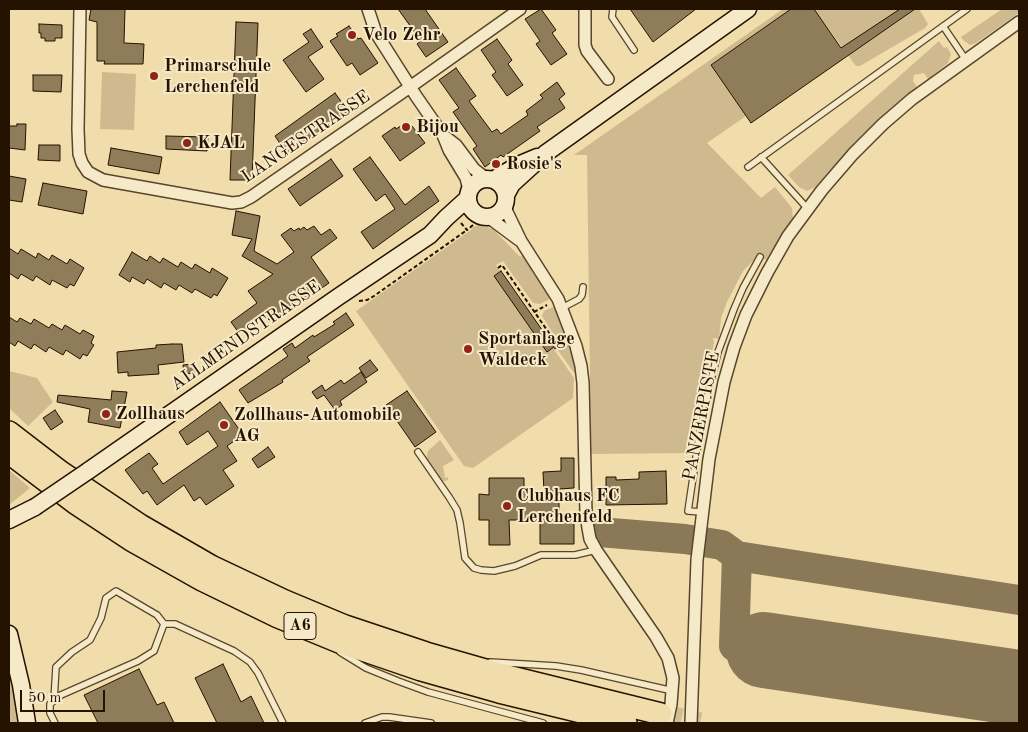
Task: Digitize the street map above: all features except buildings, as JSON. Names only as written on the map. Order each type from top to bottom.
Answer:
[{"type":"highway","name":"A6","points":[[9,432],[108,505],[156,535],[210,566],[278,598],[345,626],[452,661],[664,718]]},
{"type":"highway","name":"A6","points":[[9,453],[75,503],[156,555],[230,594],[298,626],[366,652],[448,678],[626,723]]},
{"type":"main road","points":[[546,153],[490,179],[475,183],[469,194],[470,207],[483,216],[497,214],[506,200],[512,184],[546,153],[748,9]]},
{"type":"main road","points":[[490,179],[502,186],[506,200]]},
{"type":"main road","name":"ALLMENDSTRASSE","points":[[430,235],[469,194]]},
{"type":"main road","name":"ALLMENDSTRASSE","points":[[14,517],[35,507],[430,235],[453,226],[466,218],[483,216]]},
{"type":"main road","points":[[9,530],[14,517]]},
{"type":"main road","points":[[9,634],[21,685],[27,723]]},
{"type":"street","name":"LANGESTRASSE","points":[[80,9],[79,154],[88,172],[103,180],[224,203],[241,202],[251,197],[520,9]]},
{"type":"street","points":[[368,9],[376,33],[443,135],[449,150],[466,178],[469,194]]},
{"type":"street","points":[[585,9],[585,45],[587,51],[608,79]]},
{"type":"street","name":"PANZERPISTE","points":[[691,723],[697,560],[702,512],[716,418],[724,382],[746,315],[788,236],[837,171],[883,124],[912,100],[1019,22]]},
{"type":"street","points":[[443,135],[456,145],[474,169],[490,179]]},
{"type":"street","points":[[506,200],[521,241],[560,304],[581,366],[581,431],[586,514],[590,539],[663,648],[671,668],[673,691],[664,718]]},
{"type":"street","points":[[483,216],[521,241]]},
{"type":"street","points":[[673,691],[692,691]]},
{"type":"lane","points":[[613,9],[612,17],[634,50]]},
{"type":"lane","points":[[748,167],[967,9]]},
{"type":"lane","points":[[943,26],[966,60]]},
{"type":"lane","points":[[761,157],[808,209]]},
{"type":"lane","points":[[702,512],[688,510],[699,437],[711,380],[718,352],[734,309],[760,257]]},
{"type":"lane","points":[[560,304],[579,299],[582,295],[583,287]]},
{"type":"lane","points":[[418,452],[456,510],[460,523],[465,558],[474,568],[494,571],[515,566],[541,555],[575,555],[596,550]]},
{"type":"lane","points":[[54,700],[56,667],[72,652],[90,640],[101,618],[106,598],[116,592],[123,594],[157,615],[164,624]]},
{"type":"lane","points":[[55,723],[50,713],[50,704],[54,700],[61,695],[138,661],[154,651],[164,624]]},
{"type":"lane","points":[[164,624],[175,624],[234,651],[250,662],[258,673],[283,723]]},
{"type":"lane","points":[[298,626],[328,644]]},
{"type":"lane","points":[[336,649],[366,668],[428,692],[542,723]]},
{"type":"lane","points":[[452,661],[478,662]]},
{"type":"lane","points":[[487,662],[556,666],[673,691]]},
{"type":"lane","points":[[369,722],[389,716],[431,723]]},
{"type":"path","points":[[338,297],[345,302],[363,301],[370,298],[466,230]]},
{"type":"path","points":[[498,268],[502,265],[558,346],[554,349]]},
{"type":"path","points":[[534,312],[560,304]]},
{"type":"shaded area","points":[[783,9],[791,9],[711,65],[746,116],[707,143],[761,198],[775,187],[792,208],[793,218],[766,260],[758,256],[743,271],[727,302],[721,318],[719,339],[713,338],[714,343],[690,453],[591,454],[587,155],[574,155]]},
{"type":"shaded area","points":[[814,9],[919,9],[928,24],[925,28],[860,66],[856,66]]},
{"type":"shaded area","points":[[1002,9],[1019,9],[1019,13],[976,43],[970,45],[964,41],[961,37]]},
{"type":"shaded area","points":[[939,41],[944,48],[947,47],[951,54],[948,63],[928,79],[924,73],[914,75],[913,81],[917,87],[861,136],[815,187],[807,191],[799,187],[788,175]]},
{"type":"shaded area","points":[[102,72],[136,74],[134,130],[100,129]]},
{"type":"shaded area","name":"Sportanlage Waldeck","points":[[479,225],[493,229],[520,257],[523,255],[548,293],[550,298],[548,300],[540,304],[533,303],[503,261],[496,265],[574,378],[573,398],[473,468],[464,466],[356,311],[473,227]]},
{"type":"shaded area","points":[[553,307],[559,314],[577,374],[574,373],[557,349],[561,346],[542,316],[544,311]]},
{"type":"shaded area","points":[[9,371],[37,378],[53,402],[28,426],[9,408]]},
{"type":"shaded area","points":[[440,440],[454,460],[443,466],[445,478],[448,477],[448,480],[441,482],[426,459],[428,451]]},
{"type":"shaded area","points":[[9,470],[30,488],[9,505]]},
{"type":"shaded area","points":[[9,661],[21,723],[9,723]]},
{"type":"taxiway","points":[[599,532],[685,539],[722,545],[737,556],[1019,600]]},
{"type":"taxiway","points":[[737,556],[734,646],[764,650]]},
{"type":"runway","points":[[764,650],[1019,688]]},
{"type":"tunnel","points":[[661,714],[700,723]]},
{"type":"place","name":"Velo Zehr","points":[[352,35]]},
{"type":"place","name":"Primarschule Lerchenfeld","points":[[154,76]]},
{"type":"place","name":"Bijou","points":[[406,127]]},
{"type":"place","name":"KJAL","points":[[187,143]]},
{"type":"place","name":"Rosie's","points":[[496,164]]},
{"type":"place","name":"Sportanlage Waldeck","points":[[468,349]]},
{"type":"place","name":"Zollhaus","points":[[106,414]]},
{"type":"place","name":"Zollhaus-Automobile AG","points":[[224,425]]},
{"type":"place","name":"Clubhaus FC Lerchenfeld","points":[[507,506]]}]
